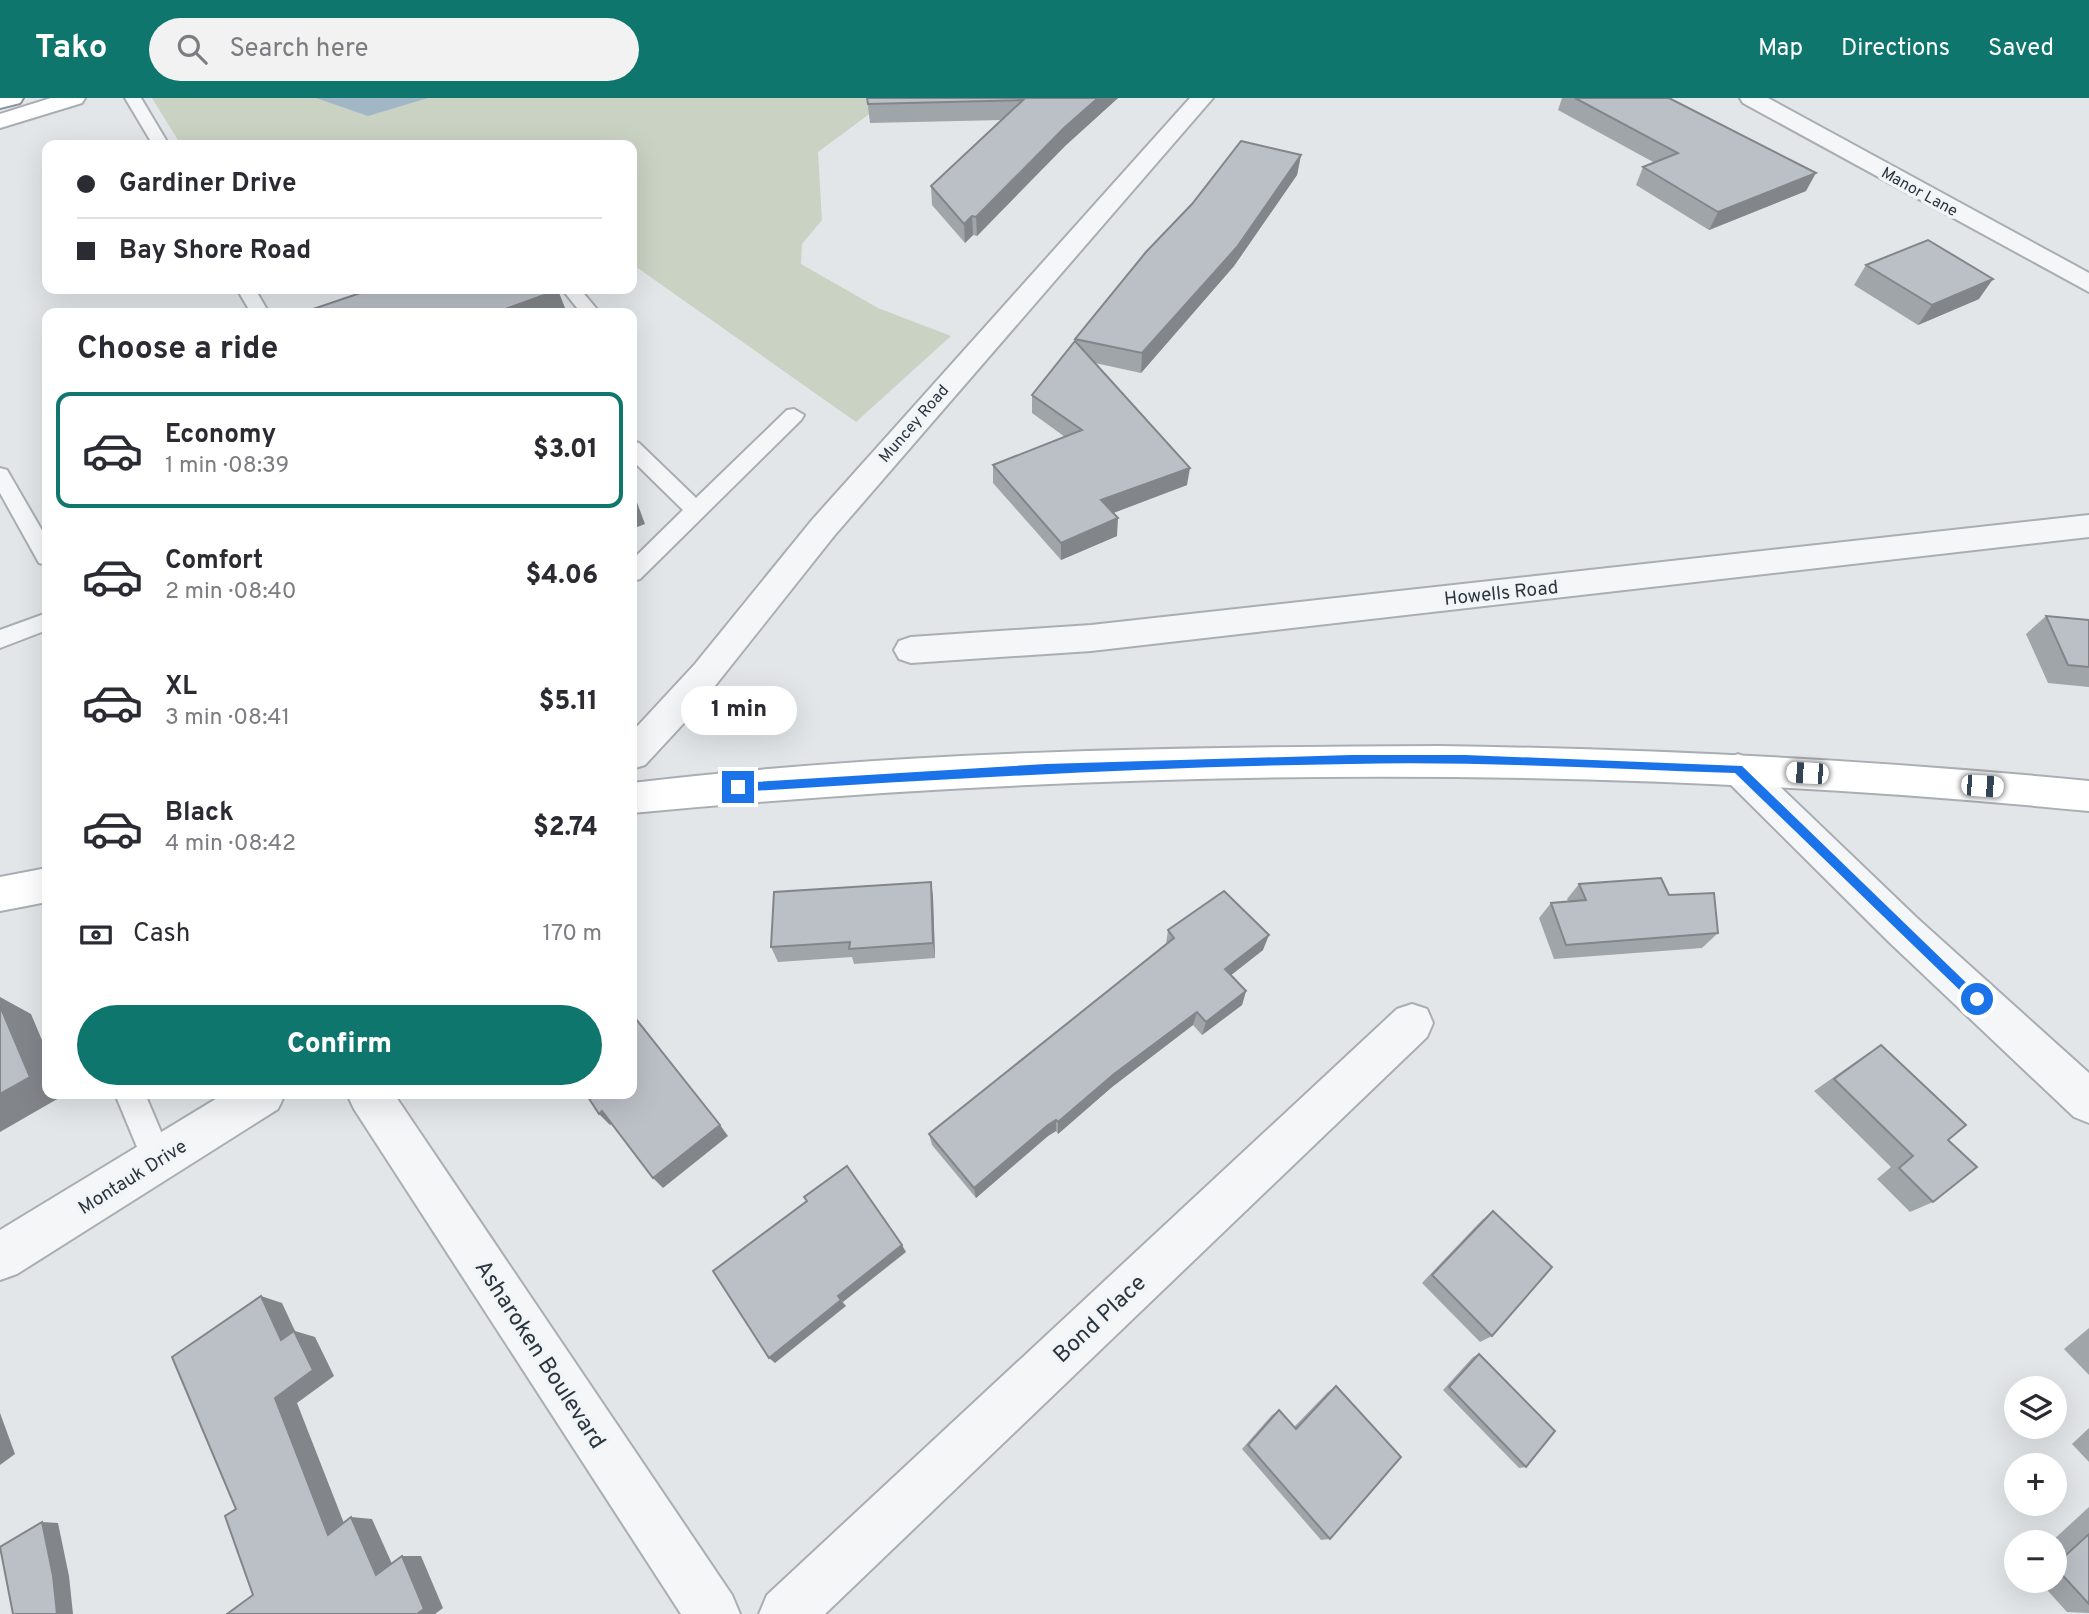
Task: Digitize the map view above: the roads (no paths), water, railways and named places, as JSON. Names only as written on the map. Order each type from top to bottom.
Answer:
[{"type":"main road","points":[[0,102],[12,98]]},
{"type":"main road","points":[[0,121],[74,98]]},
{"type":"main road","points":[[637,797],[777,783],[1215,762],[1465,760],[1738,769],[2089,796]]},
{"type":"main road","points":[[0,894],[42,886]]},
{"type":"street","name":"Muncey Road","points":[[637,750],[669,720],[815,538],[982,343],[1202,98]]},
{"type":"street","name":"Manor Lane","points":[[1751,98],[2089,284]]},
{"type":"street","name":"Howells Road","points":[[911,650],[1091,638],[2089,526]]},
{"type":"street","points":[[1738,769],[1903,930],[2089,1102]]},
{"type":"street","name":"Bond Place","points":[[786,1614],[1412,1023]]},
{"type":"street","name":"Montauk Drive","points":[[0,1258],[255,1099]]},
{"type":"street","name":"Asharoken Boulevard","points":[[372,1099],[713,1614]]},
{"type":"lane","points":[[133,98],[158,140]]},
{"type":"lane","points":[[575,294],[587,308]]},
{"type":"lane","points":[[637,568],[794,415]]},
{"type":"lane","points":[[637,453],[696,510]]},
{"type":"lane","points":[[0,475],[42,548]]},
{"type":"lane","points":[[0,639],[42,623]]},
{"type":"lane","points":[[132,1099],[158,1160]]},
{"type":"water","points":[[316,98],[428,98],[368,116]]}]
